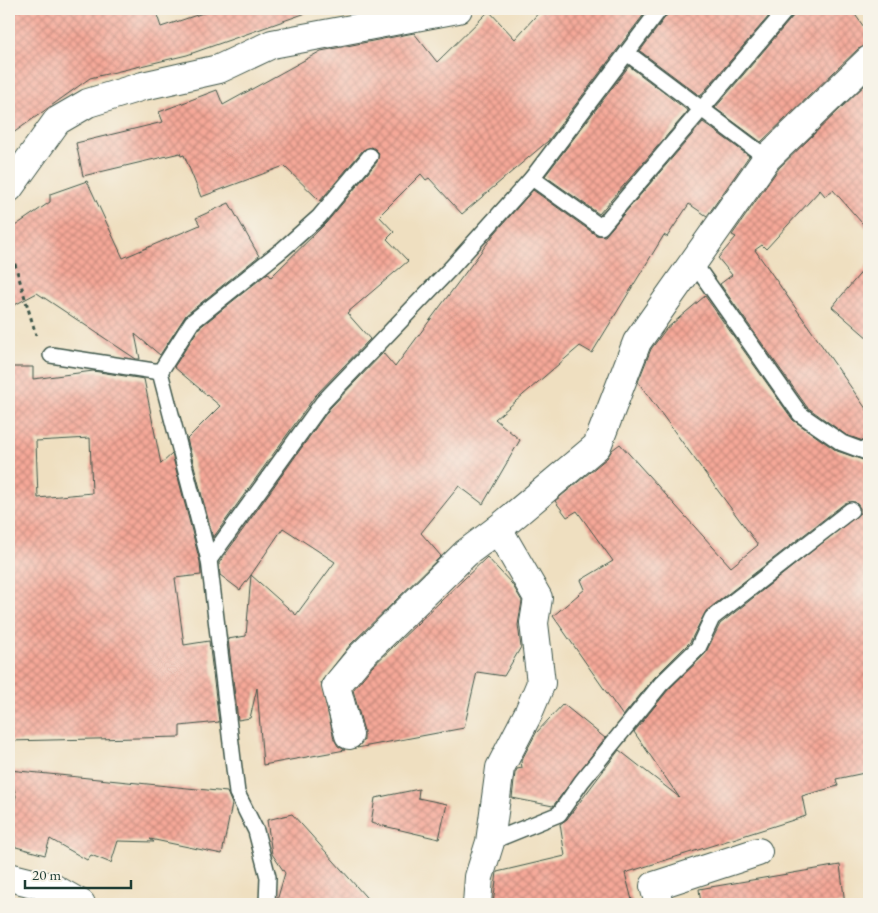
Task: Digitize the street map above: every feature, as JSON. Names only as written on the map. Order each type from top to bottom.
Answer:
[{"type":"street","points":[[9,188],[57,121],[88,103],[143,86],[219,69],[272,44],[458,9]]},
{"type":"street","points":[[349,735],[336,686],[361,656],[466,552],[498,529],[597,446],[637,342],[693,262],[767,158],[869,60]]},
{"type":"street","points":[[477,904],[478,877],[490,842],[500,768],[528,714],[541,683],[534,623],[538,598],[498,529]]},
{"type":"street","points":[[659,904],[654,886],[758,852]]},
{"type":"street","points":[[9,877],[53,888],[81,904]]},
{"type":"lane","points":[[209,560],[323,402],[451,268],[532,178],[660,9]]},
{"type":"lane","points":[[532,178],[601,228],[787,9]]},
{"type":"lane","points":[[627,53],[767,158]]},
{"type":"lane","points":[[267,904],[268,876],[256,831],[237,793],[209,560],[160,372],[192,322],[283,249],[319,217],[370,156]]},
{"type":"lane","points":[[693,262],[800,414],[842,443],[869,453]]},
{"type":"lane","points":[[51,355],[160,372]]},
{"type":"lane","points":[[490,842],[559,814],[582,781],[656,691],[698,648],[712,618],[851,510]]},
{"type":"path","points":[[9,253],[11,251],[39,344],[51,355]]},
{"type":"building","points":[[9,9],[155,9],[161,27],[215,9],[306,9],[306,13],[187,55],[90,78],[9,136]]},
{"type":"building","points":[[542,9],[648,9],[548,141],[462,214],[429,178],[426,180],[421,174],[379,216],[394,232],[387,239],[408,261],[347,313],[370,339],[315,396],[213,538],[187,439],[220,406],[174,367],[199,328],[268,273],[271,277],[326,223],[377,162],[379,153],[372,147],[363,150],[320,201],[284,166],[201,197],[184,155],[181,156],[180,153],[83,176],[76,143],[163,122],[159,112],[217,90],[223,105],[321,51],[414,33],[437,62],[489,11],[515,39]]},
{"type":"building","points":[[669,9],[775,9],[700,96],[640,51],[667,15]]},
{"type":"building","points":[[796,9],[851,9],[869,34],[869,45],[858,49],[761,142],[715,108],[794,15]]},
{"type":"building","points":[[629,66],[688,111],[599,214],[545,176]]},
{"type":"building","points":[[869,81],[869,231],[833,190],[825,196],[820,190],[766,249],[762,245],[755,250],[869,413],[869,443],[846,435],[807,407],[720,284],[732,275],[718,258],[736,237],[732,235],[779,168]]},
{"type":"building","points":[[703,122],[749,156],[707,216],[689,204],[667,237],[664,235],[592,353],[580,346],[495,419],[520,440],[483,504],[459,486],[421,533],[441,556],[350,645],[321,682],[334,739],[338,746],[345,750],[263,765],[257,688],[250,718],[238,720],[228,639],[246,636],[251,575],[240,590],[220,575],[219,563],[330,408],[383,353],[395,367],[495,233],[533,190],[596,235],[605,236]],"holes":[[[283,528],[335,562],[296,615],[251,575]]]},
{"type":"building","points":[[87,181],[123,258],[200,225],[196,218],[229,203],[259,256],[186,315],[160,355],[135,334],[140,359],[136,359],[37,293],[9,308],[9,230],[50,202],[50,194]]},
{"type":"building","points":[[869,263],[869,339],[832,307]]},
{"type":"building","points":[[705,296],[793,420],[837,451],[869,462],[869,772],[836,779],[838,786],[802,796],[806,816],[625,873],[633,904],[493,904],[497,872],[565,856],[560,824],[567,819],[619,750],[679,797],[634,732],[668,690],[705,654],[720,624],[860,513],[860,508],[855,502],[845,503],[706,611],[690,642],[654,678],[623,716],[553,616],[585,589],[581,580],[613,561],[577,511],[567,517],[555,501],[607,458],[612,450],[620,444],[731,567],[758,545],[638,382],[651,349],[666,329]]},
{"type":"building","points":[[9,367],[33,367],[33,379],[93,371],[144,379],[161,464],[172,454],[200,562],[201,575],[175,578],[184,645],[209,641],[219,722],[180,726],[180,737],[9,741]],"holes":[[[90,438],[92,493],[38,498],[36,441]]]},
{"type":"building","points":[[487,557],[512,584],[522,601],[518,625],[521,647],[504,676],[477,672],[464,728],[357,748],[364,740],[364,731],[353,690],[372,667]]},
{"type":"building","points":[[563,704],[605,738],[553,806],[512,798],[515,773],[517,769],[522,768],[521,761],[536,733]]},
{"type":"building","points":[[9,770],[227,792],[232,804],[222,854],[150,839],[154,842],[118,841],[111,863],[91,855],[87,860],[50,839],[45,855],[9,845],[9,823],[16,796]]},
{"type":"building","points":[[419,789],[418,798],[447,804],[439,839],[371,823],[375,798]]},
{"type":"building","points":[[292,814],[372,904],[276,904],[285,873],[272,854],[267,820]]},
{"type":"building","points":[[840,865],[845,904],[701,904],[699,889]]}]
